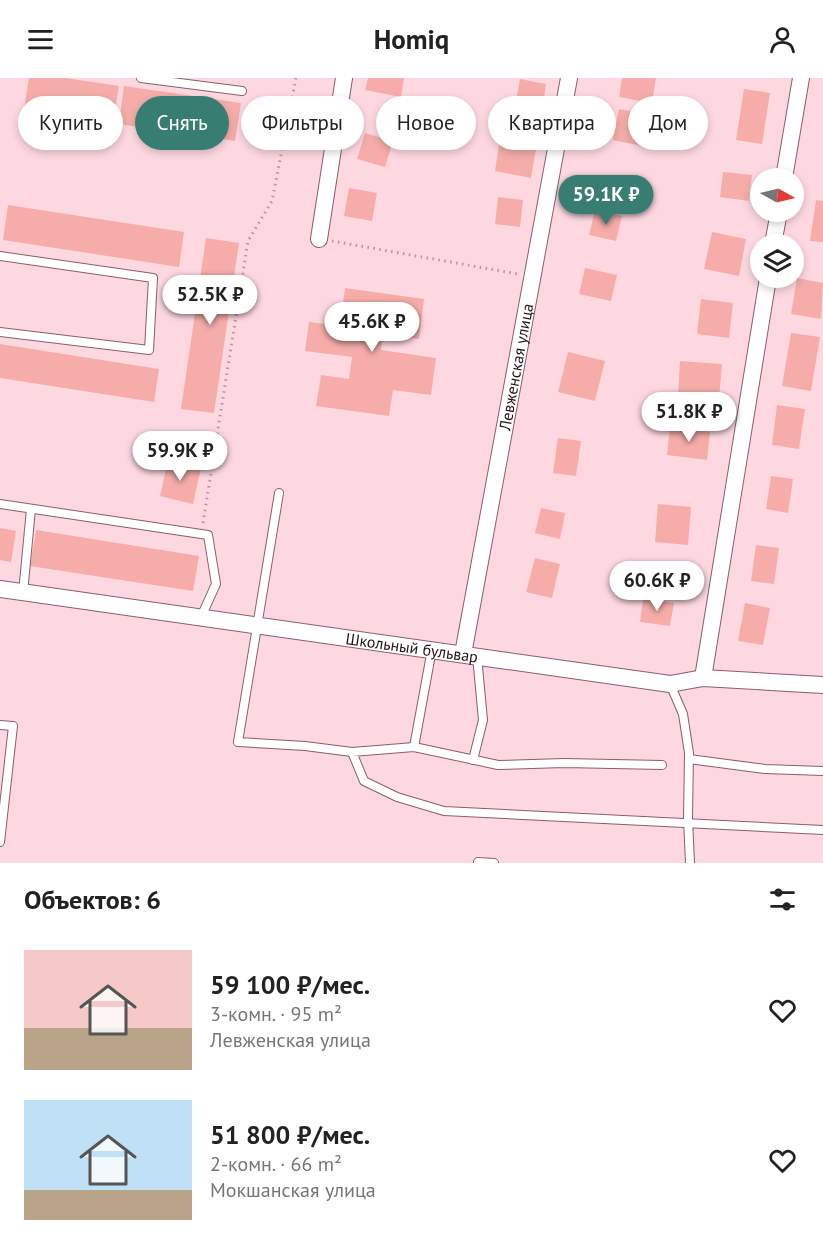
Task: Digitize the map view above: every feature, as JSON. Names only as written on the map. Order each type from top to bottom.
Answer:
[{"type":"street","points":[[319,239],[344,78]]},
{"type":"street","name":"Левженская улица","points":[[470,655],[532,276],[569,78]]},
{"type":"street","points":[[786,168],[801,78]]},
{"type":"street","points":[[702,678],[766,288]]},
{"type":"street","name":"Школьный бульвар","points":[[0,589],[670,684],[702,678],[823,685]]},
{"type":"lane","points":[[141,78],[242,91]]},
{"type":"lane","points":[[0,256],[153,278],[149,350],[0,332]]},
{"type":"lane","points":[[279,494],[238,742],[305,746],[352,752],[414,747],[498,765],[564,763],[662,765]]},
{"type":"lane","points":[[0,504],[208,535],[216,584],[201,618]]},
{"type":"lane","points":[[23,593],[32,509]]},
{"type":"lane","points":[[414,747],[432,649]]},
{"type":"lane","points":[[470,655],[483,720],[472,760]]},
{"type":"lane","points":[[670,684],[683,714],[689,759],[690,863]]},
{"type":"lane","points":[[0,725],[13,726],[0,842]]},
{"type":"lane","points":[[352,752],[364,781],[397,797],[444,811],[823,830]]},
{"type":"lane","points":[[689,759],[765,769],[823,771]]},
{"type":"lane","points":[[478,862],[494,863]]},
{"type":"path","points":[[201,534],[248,241],[272,201],[296,78]]},
{"type":"path","points":[[319,239],[532,276]]},
{"type":"building","points":[[29,78],[66,78],[119,86],[117,96],[26,96]]},
{"type":"building","points":[[368,78],[404,78],[401,96],[365,90]]},
{"type":"building","points":[[622,78],[656,78],[653,96],[628,96],[628,99],[619,97]]},
{"type":"building","points":[[520,79],[546,84],[544,96],[517,96]]},
{"type":"building","points":[[124,86],[193,96],[135,96],[135,126],[123,125]]},
{"type":"building","points":[[744,89],[770,93],[762,144],[736,140]]},
{"type":"building","points":[[229,101],[241,103],[235,141],[229,140]]},
{"type":"building","points":[[619,109],[628,111],[628,143],[616,141]]},
{"type":"building","points":[[365,133],[376,136],[376,150],[390,150],[385,167],[357,159],[360,150],[364,150]]},
{"type":"building","points":[[498,150],[536,150],[531,178],[495,171]]},
{"type":"building","points":[[723,172],[750,175],[749,201],[720,197]]},
{"type":"building","points":[[349,188],[377,193],[372,221],[344,216]]},
{"type":"building","points":[[498,197],[523,200],[520,227],[495,224]]},
{"type":"building","points":[[816,200],[823,201],[823,242],[810,241]]},
{"type":"building","points":[[8,205],[184,232],[179,267],[3,240]]},
{"type":"building","points":[[595,210],[622,216],[616,241],[589,235]]},
{"type":"building","points":[[712,232],[746,239],[739,276],[704,269]]},
{"type":"building","points":[[206,238],[239,243],[214,413],[181,409]]},
{"type":"building","points":[[585,268],[617,275],[611,301],[579,294]]},
{"type":"building","points":[[804,279],[823,283],[821,319],[791,314],[795,288],[804,288]]},
{"type":"building","points":[[345,288],[424,299],[419,339],[383,334],[381,350],[436,358],[431,395],[393,390],[389,416],[316,406],[321,375],[349,379],[352,357],[305,351],[309,322],[340,326]]},
{"type":"building","points":[[701,299],[733,303],[729,338],[697,334]]},
{"type":"building","points":[[791,333],[820,337],[811,391],[782,386]]},
{"type":"building","points":[[0,344],[159,369],[154,402],[0,378]]},
{"type":"building","points":[[568,352],[605,361],[595,401],[558,392]]},
{"type":"building","points":[[680,361],[722,364],[719,399],[678,396]]},
{"type":"building","points":[[777,405],[805,409],[799,449],[772,445]]},
{"type":"building","points":[[670,427],[710,432],[707,460],[667,455]]},
{"type":"building","points":[[558,438],[581,441],[576,476],[553,473]]},
{"type":"building","points":[[168,460],[201,468],[193,504],[160,496]]},
{"type":"building","points":[[771,476],[793,479],[788,513],[766,509]]},
{"type":"building","points":[[658,504],[691,507],[688,545],[655,542]]},
{"type":"building","points":[[541,508],[565,513],[560,539],[535,533]]},
{"type":"building","points":[[0,528],[16,531],[11,562],[0,560]]},
{"type":"building","points":[[36,530],[199,556],[193,591],[30,566]]},
{"type":"building","points":[[756,545],[779,548],[774,584],[751,581]]},
{"type":"building","points":[[535,558],[560,564],[552,598],[526,592]]},
{"type":"building","points":[[643,599],[674,603],[670,626],[640,622]]},
{"type":"building","points":[[745,603],[770,608],[763,645],[738,641]]}]
